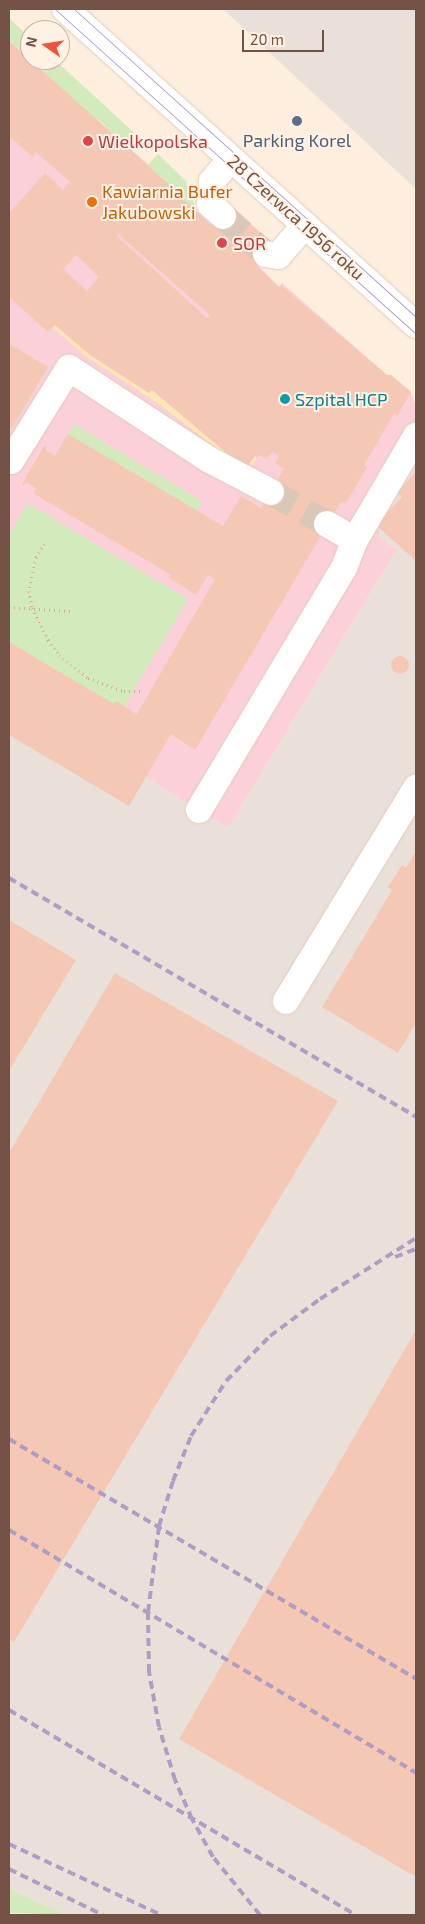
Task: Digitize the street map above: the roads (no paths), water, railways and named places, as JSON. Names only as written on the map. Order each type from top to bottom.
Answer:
[{"type":"street","name":"28 Czerwca 1956 roku","points":[[65,9],[416,325]]},
{"type":"street","points":[[223,216],[210,204],[212,181],[231,158]]},
{"type":"street","points":[[266,254],[278,256],[305,225]]},
{"type":"street","points":[[9,460],[12,461],[70,368],[208,459],[271,492]]},
{"type":"street","points":[[199,810],[344,568],[355,540],[416,436]]},
{"type":"street","points":[[327,524],[355,540]]},
{"type":"street","points":[[286,1001],[416,788]]},
{"type":"tunnel","points":[[223,216],[266,254]]},
{"type":"tunnel","points":[[271,492],[327,524]]},
{"type":"tram line","points":[[55,9],[416,334]]},
{"type":"tram line","points":[[74,9],[416,317]]},
{"type":"railway","points":[[9,878],[416,1117]]},
{"type":"railway","points":[[260,1915],[213,1857],[192,1819],[175,1780],[159,1727],[149,1672],[148,1612],[159,1526],[173,1481],[191,1436],[226,1381],[270,1336],[320,1299],[416,1238]]},
{"type":"railway","points":[[395,1257],[416,1249]]},
{"type":"railway","points":[[9,1439],[416,1679]]},
{"type":"railway","points":[[9,1530],[416,1773]]},
{"type":"railway","points":[[9,1710],[355,1915]]},
{"type":"railway","points":[[9,1844],[161,1915]]},
{"type":"railway","points":[[9,1869],[103,1915]]},
{"type":"place","name":"Parking Korel","points":[[297,121]]},
{"type":"place","name":"Wielkopolska","points":[[88,141]]},
{"type":"place","name":"Kawiarnia Bufer Jakubowski","points":[[92,202]]},
{"type":"place","name":"SOR","points":[[222,243]]},
{"type":"place","name":"Szpital HCP","points":[[285,399]]}]
